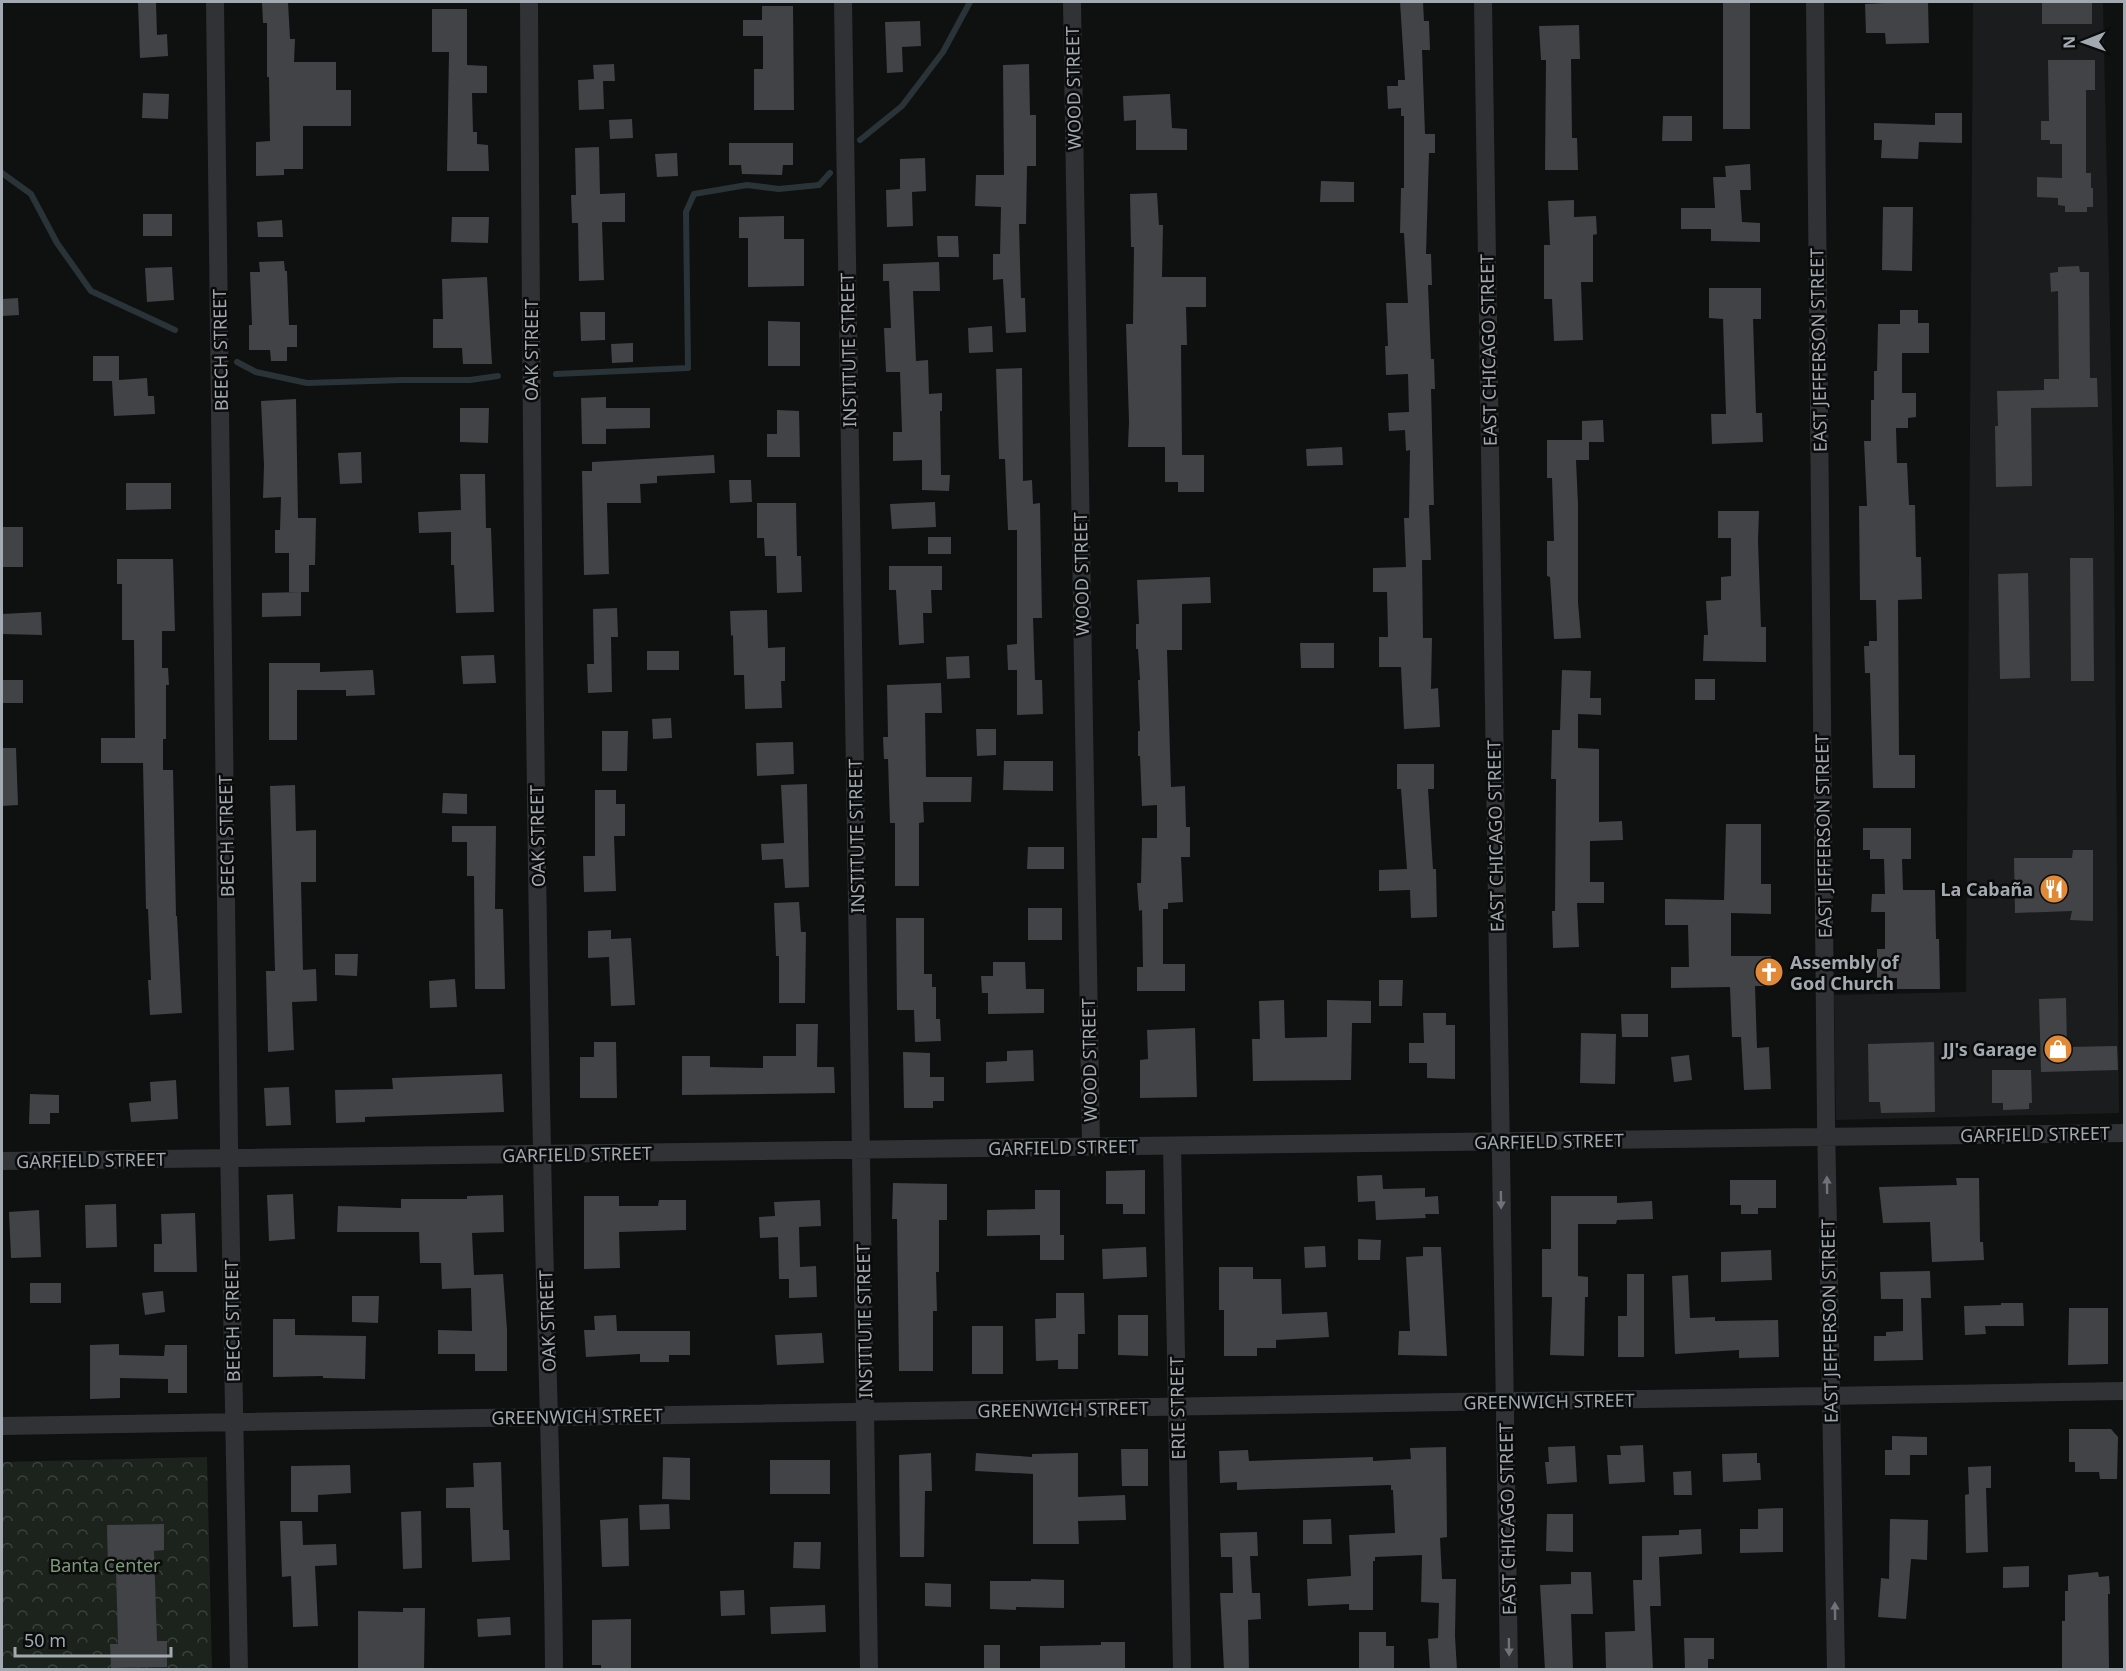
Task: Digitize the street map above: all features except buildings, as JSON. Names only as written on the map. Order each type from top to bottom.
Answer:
[{"type":"street","name":"BEECH STREET","points":[[215,2],[229,1159],[239,1670]]},
{"type":"street","name":"OAK STREET","points":[[529,2],[532,549],[542,1154],[550,1417],[554,1670]]},
{"type":"street","name":"INSTITUTE STREET","points":[[843,2],[869,1670]]},
{"type":"street","name":"WOOD STREET","points":[[1072,2],[1091,1147]]},
{"type":"street","name":"EAST CHICAGO STREET","points":[[1483,2],[1509,1670]]},
{"type":"street","name":"EAST JEFFERSON STREET","points":[[1815,2],[1826,1137],[1836,1670]]},
{"type":"street","name":"GARFIELD STREET","points":[[2,1161],[2124,1133]]},
{"type":"street","name":"ERIE STREET","points":[[1172,1146],[1182,1670]]},
{"type":"street","name":"GREENWICH STREET","points":[[2,1426],[2124,1391]]},
{"type":"shaded area","points":[[1973,2],[2103,2],[2114,503],[2119,1113],[1836,1120],[1834,995],[1966,992]]},
{"type":"green space","name":"Banta Center","points":[[207,1457],[212,1669],[2,1669],[2,1462]]},
{"type":"waterway","points":[[860,140],[902,106],[943,52],[970,2]]},
{"type":"waterway","points":[[2,173],[31,194],[57,243],[91,291],[175,330]]},
{"type":"waterway","points":[[556,374],[688,368],[686,212],[694,194],[747,185],[779,189],[819,185],[830,173]]},
{"type":"waterway","points":[[237,362],[256,372],[307,383],[470,380],[498,376]]},
{"type":"place","name":"La Cabaña","points":[[2054,889]]},
{"type":"place","name":"Assembly of God Church","points":[[1769,972]]},
{"type":"place","name":"JJ's Garage","points":[[2058,1049]]}]
